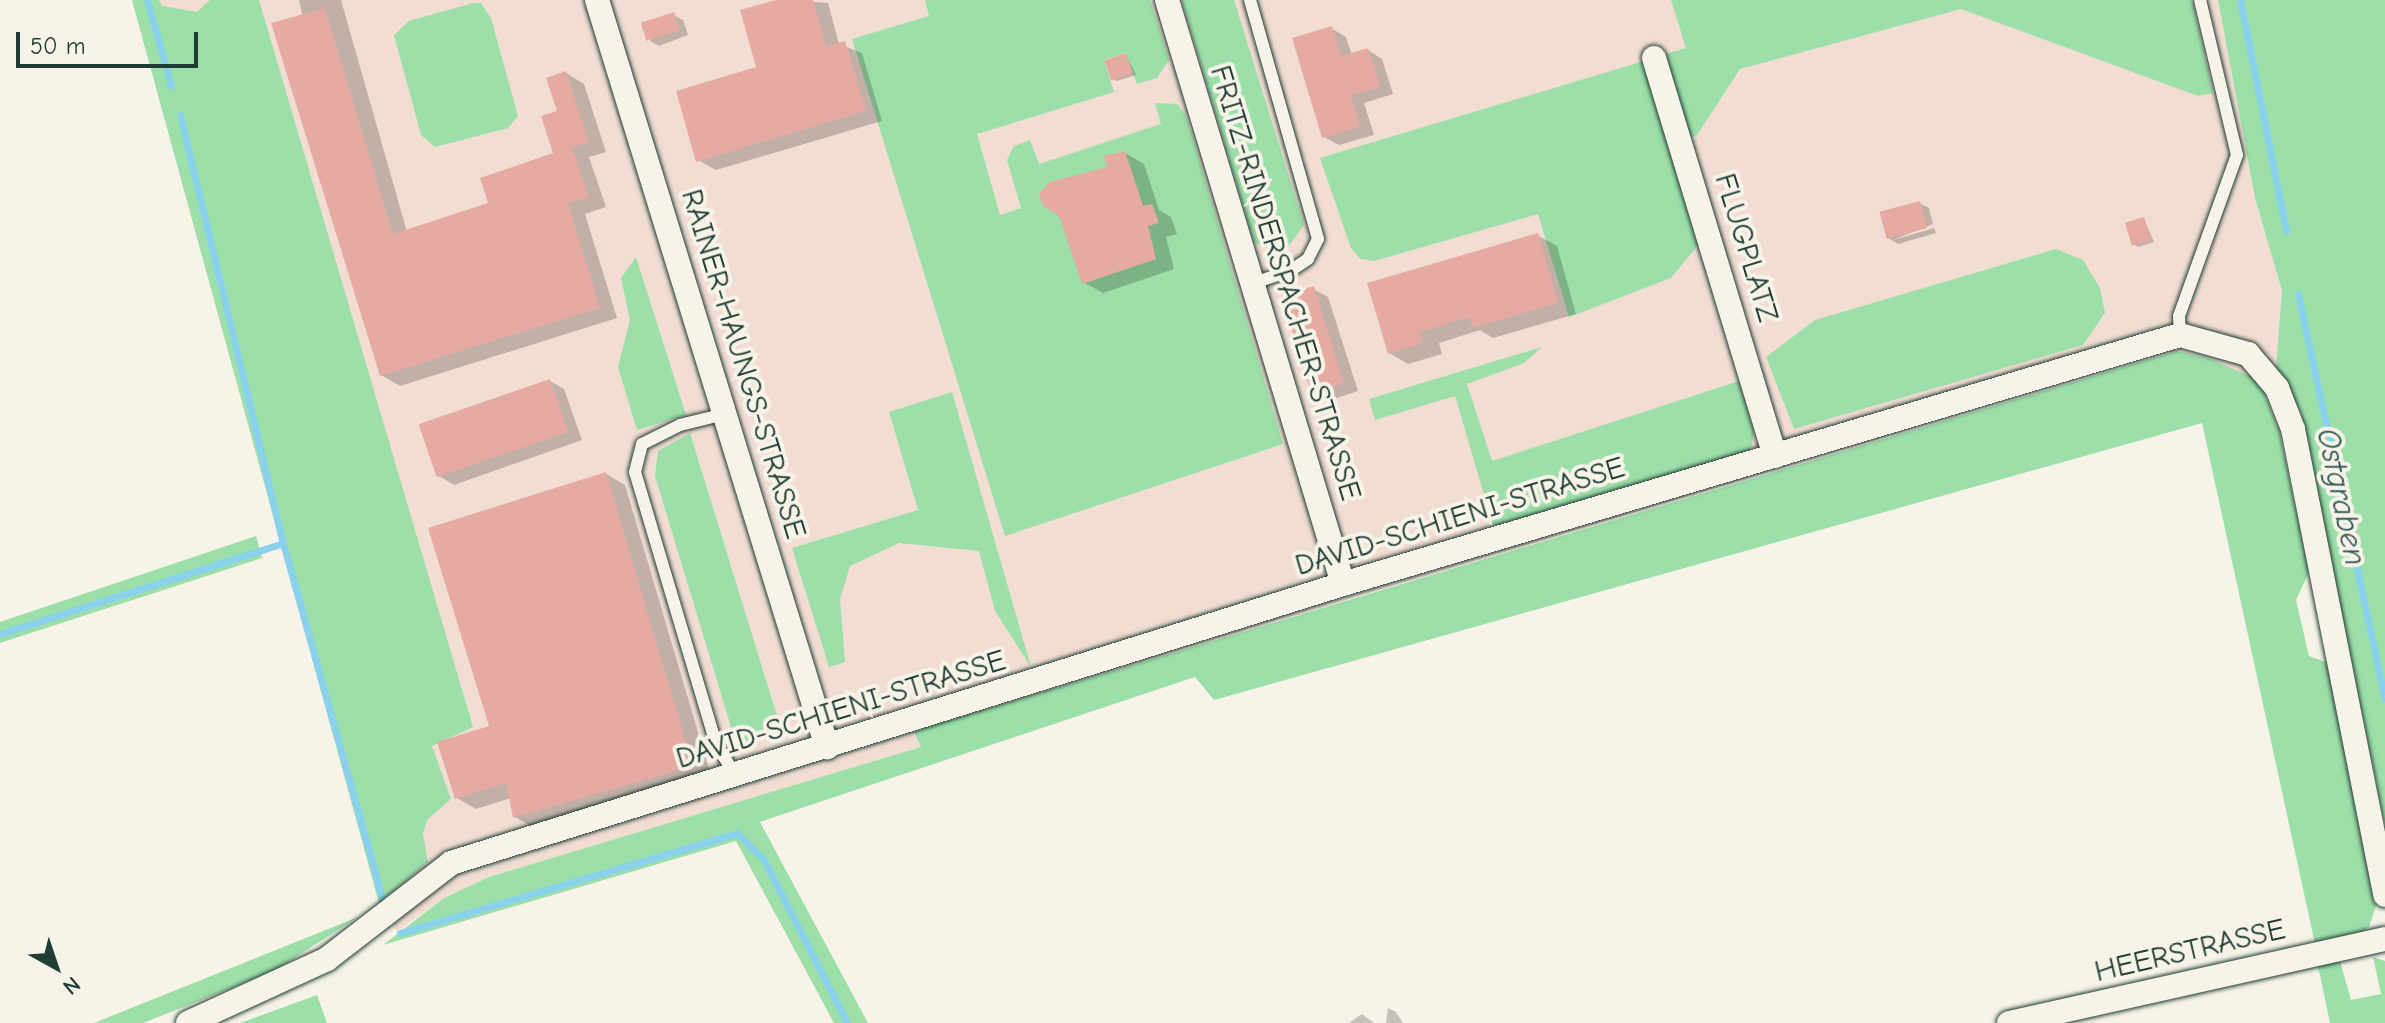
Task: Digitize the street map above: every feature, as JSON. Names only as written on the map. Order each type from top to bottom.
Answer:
[{"type":"street","name":"RAINER-HAUNGS-STRASSE","points":[[597,0],[827,747]]},
{"type":"street","name":"FRITZ-RINDERSPACHER-STRASSE","points":[[1167,0],[1343,584]]},
{"type":"street","name":"FLUGPLATZ","points":[[1654,58],[1775,456]]},
{"type":"street","name":"DAVID-SCHIENI-STRASSE","points":[[188,1023],[327,959],[451,863],[1343,584],[1775,456],[2139,343],[2180,335],[2248,354],[2277,388],[2293,429],[2385,895]]},
{"type":"street","name":"HEERSTRASSE","points":[[2009,1023],[2385,939]]},
{"type":"lane","points":[[1250,0],[1318,239],[1308,259],[1290,271],[1252,283]]},
{"type":"lane","points":[[2180,335],[2179,316],[2237,155],[2200,0]]},
{"type":"lane","points":[[725,414],[680,425],[642,444],[635,472],[716,744],[736,776]]},
{"type":"shaded area","points":[[132,0],[2218,0],[2255,198],[2282,291],[2281,343],[2276,368],[2259,380],[2208,358],[2178,351],[2145,357],[915,731],[922,747],[489,877],[444,898],[397,932],[379,903]]},
{"type":"green space","points":[[132,0],[159,0],[162,6],[197,12],[210,0],[259,0],[473,727],[432,746],[451,799],[427,820],[423,834],[428,862],[379,903]]},
{"type":"green space","points":[[925,0],[1150,0],[1169,60],[1157,78],[1137,84],[1125,53],[1104,60],[1114,92],[977,134],[1000,215],[1021,208],[1007,160],[1014,146],[1030,140],[1039,164],[1161,124],[1155,103],[1177,104],[1186,115],[1283,444],[1005,536],[852,39],[929,16]]},
{"type":"green space","points":[[1182,0],[1234,0],[1304,225],[1287,248],[1272,251],[1254,242]]},
{"type":"green space","points":[[1671,0],[2192,0],[2213,93],[2198,96],[1961,9],[1740,69],[1697,135],[1689,138],[1666,54],[1686,48]]},
{"type":"green space","points":[[2218,0],[2385,0],[2385,825],[2301,412],[2276,368],[2282,291],[2255,198]]},
{"type":"green space","points":[[481,3],[491,18],[518,116],[508,128],[435,147],[421,135],[394,35],[409,21]]},
{"type":"green space","points":[[1644,61],[1699,244],[1671,278],[1569,317],[1538,214],[1374,261],[1360,259],[1351,248],[1320,158]]},
{"type":"green space","points":[[2056,249],[2083,260],[2100,288],[2105,313],[2083,345],[1794,429],[1766,357],[1815,320]]},
{"type":"green space","points":[[636,257],[686,415],[637,430],[618,367],[630,320],[621,278]]},
{"type":"green space","points":[[1542,347],[1524,363],[1467,384],[1492,461],[1739,381],[1754,431],[1752,445],[1745,455],[1495,532],[1455,396],[1375,420],[1369,399]]},
{"type":"green space","points":[[2177,351],[2208,358],[2259,380],[2279,430],[2309,572],[2296,600],[2309,656],[2328,663],[2378,900],[2369,927],[2357,935],[2315,944],[2202,423],[1214,700],[1195,677],[760,822],[868,1023],[834,1023],[736,841],[383,945],[444,898],[489,877],[921,747],[914,731]]},
{"type":"green space","points":[[952,392],[1031,667],[995,611],[979,551],[899,543],[850,566],[840,599],[845,662],[829,667],[792,548],[918,510],[889,412]]},
{"type":"green space","points":[[690,433],[778,719],[773,730],[746,743],[736,742],[655,476],[658,451]]},
{"type":"green space","points":[[256,536],[262,558],[0,643],[0,622]]},
{"type":"green space","points":[[358,917],[274,971],[143,1023],[94,1023]]},
{"type":"green space","points":[[2373,957],[2385,961],[2385,1023],[2330,1023],[2318,966],[2340,961],[2351,1000],[2381,994]]},
{"type":"green space","points":[[317,995],[327,1023],[240,1023]]},
{"type":"building","points":[[776,0],[813,0],[826,46],[845,41],[866,111],[696,162],[676,91],[756,67],[740,10]]},
{"type":"building","points":[[325,8],[393,234],[488,203],[480,178],[553,153],[541,116],[557,111],[546,78],[566,71],[589,142],[572,147],[589,197],[568,203],[600,308],[380,376],[271,23]]},
{"type":"building","points":[[674,12],[680,30],[647,41],[641,23]]},
{"type":"building","points":[[1332,26],[1341,56],[1368,48],[1380,87],[1351,95],[1360,127],[1322,138],[1292,38]]},
{"type":"building","points":[[1126,53],[1133,73],[1111,80],[1104,60]]},
{"type":"building","points":[[1125,151],[1143,206],[1152,204],[1159,223],[1148,226],[1156,259],[1082,284],[1059,216],[1042,205],[1039,193],[1050,182],[1107,167],[1104,156]]},
{"type":"building","points":[[1920,201],[1927,228],[1887,239],[1879,212]]},
{"type":"building","points":[[2144,217],[2151,240],[2132,246],[2125,223]]},
{"type":"building","points":[[1538,233],[1558,303],[1473,328],[1469,317],[1420,332],[1423,343],[1388,354],[1367,283]]},
{"type":"building","points":[[1314,286],[1344,384],[1311,393],[1281,296]]},
{"type":"building","points":[[550,379],[568,432],[437,477],[419,424]]},
{"type":"building","points":[[606,472],[693,766],[513,818],[506,783],[455,799],[437,742],[489,726],[428,528]]},
{"type":"waterway","points":[[147,0],[171,86]]},
{"type":"waterway","name":"Ostgraben","points":[[2240,0],[2286,230]]},
{"type":"waterway","points":[[180,115],[283,543]]},
{"type":"waterway","name":"Ostgraben","points":[[2298,294],[2385,699]]},
{"type":"waterway","points":[[0,634],[283,543],[382,898]]},
{"type":"waterway","points":[[400,933],[737,833],[764,860],[847,1023]]}]
